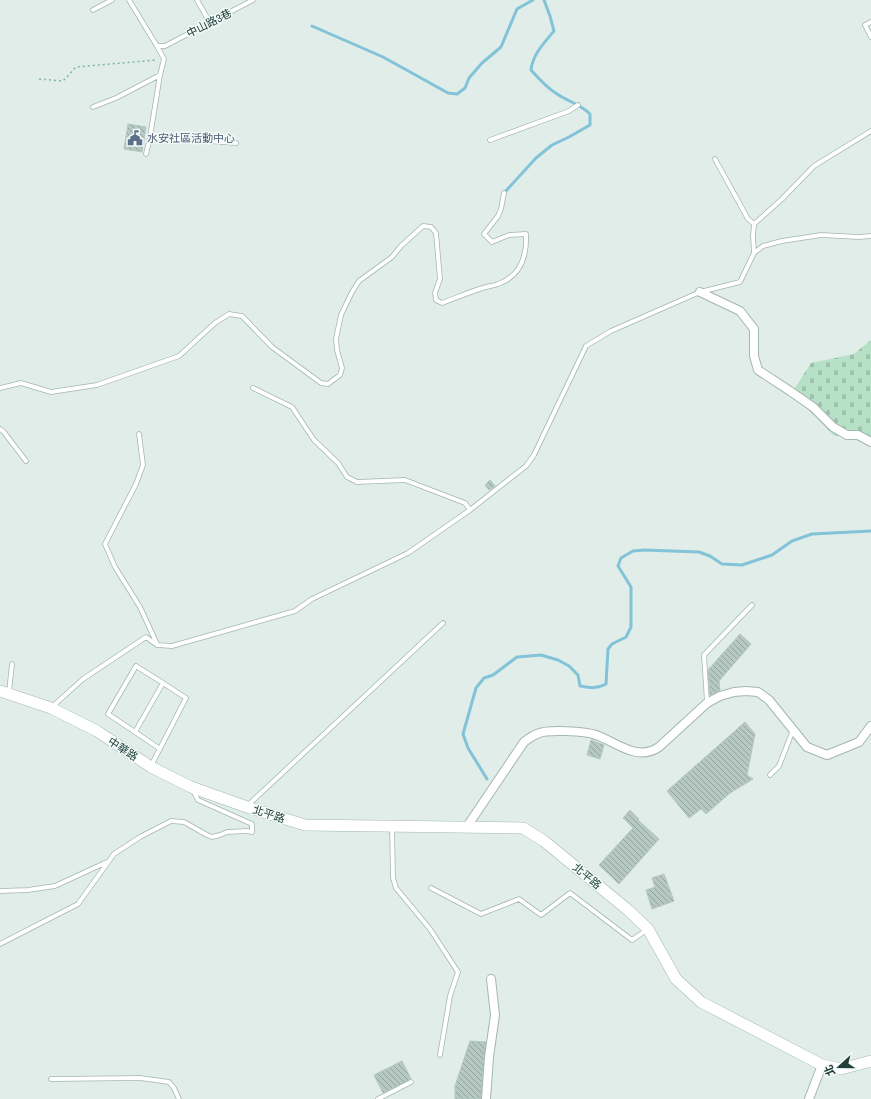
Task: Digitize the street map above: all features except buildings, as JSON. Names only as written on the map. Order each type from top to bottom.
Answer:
[{"type":"street","points":[[700,292],[740,311],[754,329],[754,356],[758,370],[813,407],[833,427],[847,435],[858,436],[871,442]]},
{"type":"street","points":[[466,828],[524,742],[537,734],[548,731],[567,731],[594,734],[618,746],[636,752],[647,753],[659,747],[707,703],[720,696],[734,692],[746,691],[758,692],[769,700],[807,747],[827,755],[859,742],[871,726]]},
{"type":"street","name":"中華路","points":[[4,693],[51,708],[97,731],[150,766],[191,787],[247,807]]},
{"type":"street","name":"北平路","points":[[247,807],[304,825],[523,828],[544,841],[628,910],[648,929],[676,979],[701,1002],[822,1065],[841,1068],[871,1061]]},
{"type":"street","points":[[486,1099],[489,1057],[495,1015],[491,979]]},
{"type":"street","points":[[809,1099],[822,1065]]},
{"type":"lane","points":[[93,10],[112,0]]},
{"type":"lane","points":[[129,0],[164,59],[146,154]]},
{"type":"lane","points":[[197,0],[210,23]]},
{"type":"lane","name":"中山路3巷","points":[[157,46],[165,46],[253,0]]},
{"type":"lane","points":[[871,22],[865,25],[871,37]]},
{"type":"lane","points":[[93,107],[116,98],[160,75]]},
{"type":"lane","points":[[490,140],[569,111],[578,104]]},
{"type":"lane","points":[[754,253],[754,224],[782,199],[814,166],[871,131]]},
{"type":"lane","points":[[150,137],[236,143]]},
{"type":"lane","points":[[714,159],[748,219],[754,224]]},
{"type":"lane","points":[[0,388],[21,383],[51,392],[97,385],[179,356],[215,323],[229,314],[242,316],[272,347],[321,383],[328,384],[340,375],[342,368],[337,350],[336,339],[341,315],[352,292],[359,281],[392,257],[401,246],[423,226],[431,227],[436,233],[440,279],[434,294],[436,300],[442,303],[483,288],[499,284],[511,277],[524,260],[526,234],[509,235],[492,242],[484,234],[500,212],[504,193]]},
{"type":"lane","points":[[51,708],[83,679],[146,637],[157,645],[172,646],[295,611],[312,599],[408,553],[470,510],[526,466],[534,455],[586,346],[611,331],[700,292],[740,282],[754,253],[763,246],[782,240],[822,234],[859,237],[871,236]]},
{"type":"lane","points":[[253,388],[292,407],[314,440],[338,463],[347,477],[357,482],[405,480],[464,503],[470,510]]},
{"type":"lane","points":[[0,429],[26,460]]},
{"type":"lane","points":[[140,434],[143,466],[136,484],[105,544],[115,567],[140,607],[157,645]]},
{"type":"lane","points":[[707,703],[704,655],[752,605]]},
{"type":"lane","points":[[247,807],[443,623]]},
{"type":"lane","points":[[4,693],[12,664]]},
{"type":"lane","points":[[150,766],[160,749],[186,698],[136,666],[108,714],[160,749]]},
{"type":"lane","points":[[135,732],[163,683]]},
{"type":"lane","points":[[770,775],[778,766],[793,729]]},
{"type":"lane","points":[[0,944],[78,904],[114,854],[140,837],[171,821],[184,822],[212,837],[227,832],[252,832],[252,824],[198,800],[191,787]]},
{"type":"lane","points":[[392,826],[393,878],[396,888],[430,929],[458,972],[450,996],[440,1055]]},
{"type":"lane","points":[[0,891],[28,890],[55,886],[108,862]]},
{"type":"lane","points":[[431,888],[481,914],[519,899],[541,915],[570,893],[632,940],[648,929]]},
{"type":"lane","points":[[51,1079],[140,1078],[169,1082],[174,1088],[179,1099]]},
{"type":"lane","points":[[378,1099],[410,1082]]},
{"type":"path","points":[[39,79],[63,81],[76,67],[164,59]]},
{"type":"green space","points":[[871,340],[871,446],[856,439],[833,435],[791,394],[811,363],[854,354]]},
{"type":"waterway","points":[[312,26],[383,57],[448,93],[457,94],[465,88],[469,78],[482,63],[501,47],[517,9],[533,0]]},
{"type":"waterway","points":[[504,193],[536,158],[552,145],[590,125],[590,114],[553,92],[531,70],[534,59],[543,44],[554,31],[544,0]]},
{"type":"waterway","points":[[487,779],[468,748],[463,734],[476,688],[484,678],[493,675],[517,657],[541,655],[558,660],[569,666],[578,675],[580,686],[593,688],[606,684],[608,649],[612,644],[626,637],[631,627],[631,587],[618,566],[621,558],[633,551],[644,550],[699,552],[710,556],[722,564],[742,565],[772,555],[792,541],[812,534],[871,531]]},
{"type":"place","name":"水安社區活動中心","points":[[135,138]]}]
